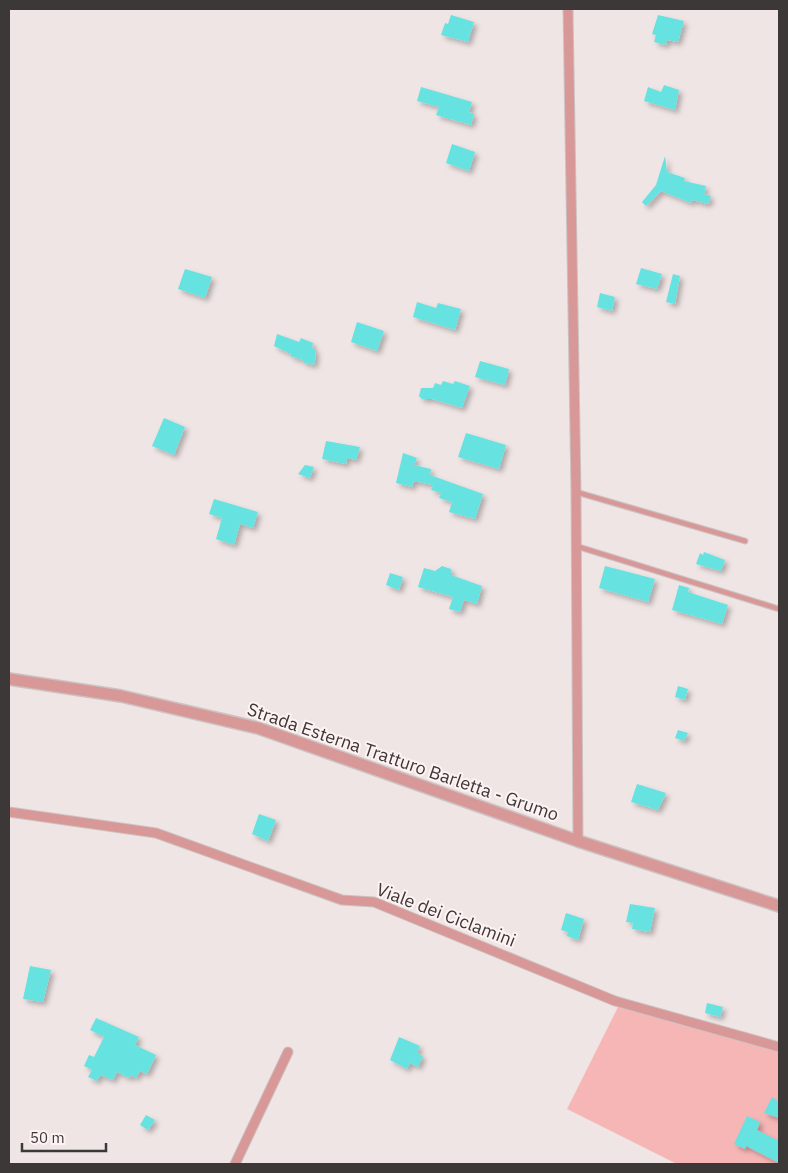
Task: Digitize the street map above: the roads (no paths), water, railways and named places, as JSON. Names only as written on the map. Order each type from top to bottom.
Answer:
[{"type":"street","points":[[568,9],[576,492],[578,840]]},
{"type":"street","name":"Strada Esterna Tratturo Barletta - Grumo","points":[[9,678],[121,696],[258,728],[578,840],[779,906]]},
{"type":"street","name":"Viale dei Ciclamini","points":[[9,812],[156,833],[342,900],[374,902],[615,1000],[779,1047]]},
{"type":"street","points":[[235,1164],[288,1052]]},
{"type":"lane","points":[[576,492],[745,541]]},
{"type":"lane","points":[[576,546],[779,609]]}]
